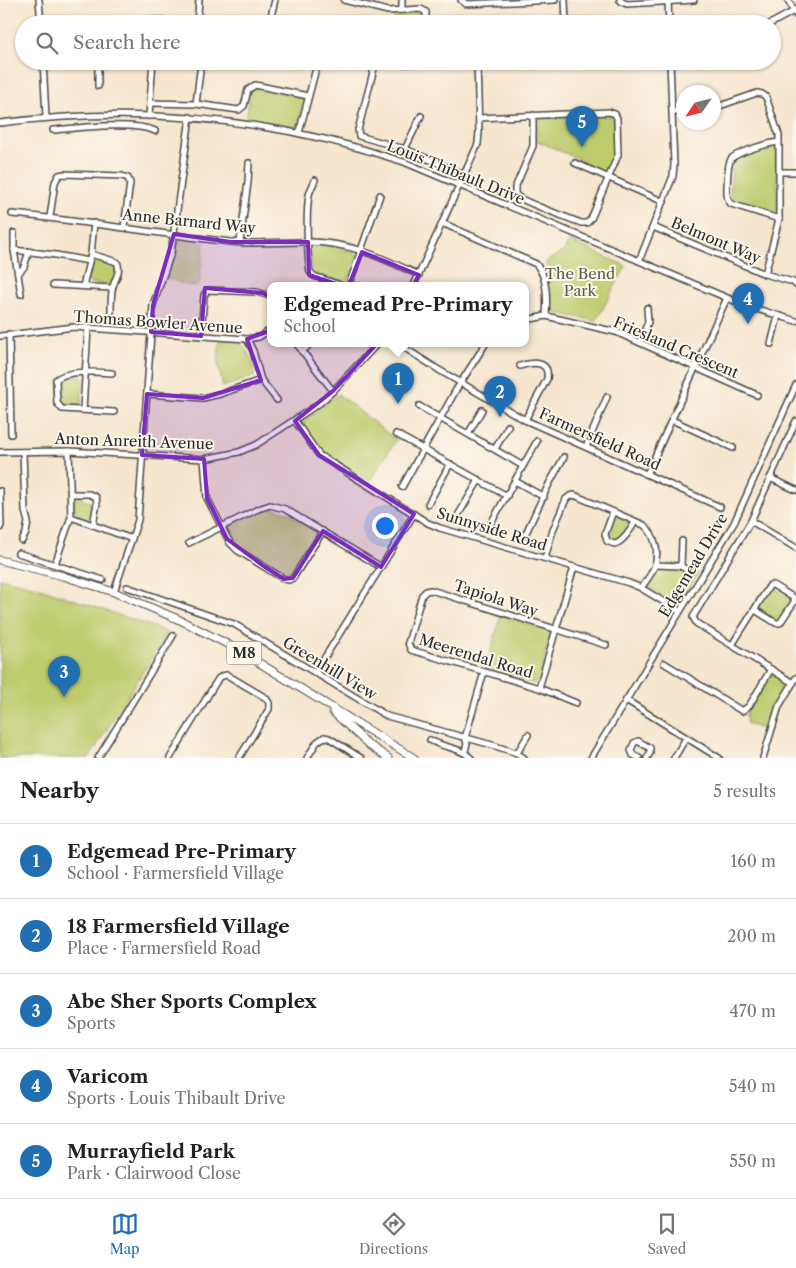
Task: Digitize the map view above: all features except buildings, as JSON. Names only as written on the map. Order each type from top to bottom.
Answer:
[{"type":"main road","name":"M8","points":[[0,560],[63,576],[114,592],[210,634],[414,758]]},
{"type":"main road","name":"M8","points":[[305,690],[338,716],[369,745],[388,758]]},
{"type":"street","points":[[40,0],[41,15]]},
{"type":"street","points":[[198,15],[199,0]]},
{"type":"street","points":[[271,15],[275,0]]},
{"type":"street","points":[[344,0],[379,10],[424,10],[426,15]]},
{"type":"street","points":[[402,0],[402,10]]},
{"type":"street","points":[[461,0],[466,4],[555,0]]},
{"type":"street","points":[[565,0],[566,15]]},
{"type":"street","points":[[620,0],[627,4],[694,0]]},
{"type":"street","points":[[781,19],[795,13],[788,0]]},
{"type":"street","points":[[668,1],[669,15]]},
{"type":"street","points":[[43,70],[46,117]]},
{"type":"street","points":[[98,70],[98,86]]},
{"type":"street","points":[[149,116],[152,70]]},
{"type":"street","points":[[299,133],[315,70]]},
{"type":"street","points":[[374,70],[358,134],[362,137],[405,149],[465,175]]},
{"type":"street","points":[[415,282],[478,144],[477,70]]},
{"type":"street","points":[[639,261],[673,176],[671,70]]},
{"type":"street","points":[[196,104],[200,71]]},
{"type":"street","points":[[150,103],[196,104],[239,110],[246,104],[248,90],[255,85],[308,96]]},
{"type":"street","points":[[721,106],[757,93],[762,94],[766,97],[779,135],[779,219],[768,275]]},
{"type":"street","points":[[479,118],[609,112],[615,114],[617,118],[618,155],[591,219],[585,224],[521,198],[516,194],[516,188],[533,146],[533,116]]},
{"type":"street","points":[[100,114],[100,126]]},
{"type":"street","name":"Louis Thibault Drive","points":[[0,123],[46,117],[100,114],[190,117],[299,133],[381,154],[404,162],[727,298],[796,321]]},
{"type":"street","points":[[405,149],[421,116]]},
{"type":"street","points":[[114,592],[138,520],[153,305],[171,253],[190,117]]},
{"type":"street","points":[[53,130],[100,126],[147,127],[155,130]]},
{"type":"street","points":[[779,142],[760,147],[733,158],[729,164],[727,194],[727,200],[731,204],[779,219]]},
{"type":"street","points":[[240,242],[248,182],[248,163]]},
{"type":"street","points":[[575,163],[664,202]]},
{"type":"street","points":[[779,172],[796,172]]},
{"type":"street","points":[[50,218],[55,182],[59,175],[122,176],[128,178],[130,183],[124,227]]},
{"type":"street","points":[[315,180],[309,195],[309,269],[312,275],[332,282]]},
{"type":"street","points":[[350,282],[380,195]]},
{"type":"street","name":"Anne Barnard Way","points":[[12,214],[240,242],[336,244],[382,258],[418,274]]},
{"type":"street","points":[[83,286],[91,254],[94,223]]},
{"type":"street","points":[[442,223],[536,264],[542,273],[546,290],[546,316]]},
{"type":"street","name":"Belmont Way","points":[[653,226],[768,275],[793,282],[796,285]]},
{"type":"street","points":[[14,233],[14,250],[21,294]]},
{"type":"street","points":[[14,250],[89,261]]},
{"type":"street","points":[[18,274],[25,265],[29,251]]},
{"type":"street","points":[[91,254],[118,264],[119,269],[112,288],[111,312]]},
{"type":"street","points":[[53,285],[112,288]]},
{"type":"street","points":[[201,336],[204,295],[208,290],[257,292],[267,295]]},
{"type":"street","points":[[648,474],[727,298]]},
{"type":"street","points":[[640,342],[648,322],[647,308]]},
{"type":"street","name":"Friesland Crescent","points":[[529,319],[546,316],[607,330],[640,342],[757,395]]},
{"type":"street","points":[[771,344],[778,316]]},
{"type":"street","name":"Thomas Bowler Avenue","points":[[0,336],[62,328],[88,328],[247,339],[253,351],[261,380],[277,400]]},
{"type":"street","points":[[83,410],[88,328]]},
{"type":"street","points":[[247,339],[259,337],[267,332]]},
{"type":"street","points":[[9,334],[11,434]]},
{"type":"street","points":[[299,347],[334,391]]},
{"type":"street","points":[[302,352],[307,347]]},
{"type":"street","name":"Anton Anreith Avenue","points":[[0,452],[69,451],[204,459],[239,452],[256,445],[320,403],[334,391],[374,347]]},
{"type":"street","name":"Farmersfield Road","points":[[403,347],[525,420],[720,506]]},
{"type":"street","points":[[402,487],[440,418],[484,347]]},
{"type":"street","points":[[520,366],[536,362],[543,365],[547,372],[547,379],[525,420]]},
{"type":"street","points":[[112,373],[85,371],[60,376],[57,378],[56,384],[56,403],[62,409],[114,412]]},
{"type":"street","points":[[146,394],[204,398],[261,380]]},
{"type":"street","name":"Edgemead Drive","points":[[590,758],[734,523],[796,386]]},
{"type":"street","points":[[586,447],[607,397]]},
{"type":"street","points":[[419,406],[523,466]]},
{"type":"street","points":[[468,434],[482,410]]},
{"type":"street","name":"Sunnyside Road","points":[[295,420],[319,455],[436,527],[629,582],[679,611]]},
{"type":"street","points":[[672,420],[733,448]]},
{"type":"street","name":"Edgemead Drive","points":[[732,645],[696,623],[694,615],[751,521],[796,421]]},
{"type":"street","points":[[495,450],[508,426]]},
{"type":"street","points":[[396,434],[507,496]]},
{"type":"street","points":[[490,525],[537,441]]},
{"type":"street","points":[[55,564],[71,517],[72,494],[69,451]]},
{"type":"street","points":[[22,540],[26,534],[28,522],[25,511],[23,452]]},
{"type":"street","points":[[525,535],[564,457]]},
{"type":"street","points":[[204,459],[206,498],[220,527],[237,550],[287,580],[295,576],[323,531]]},
{"type":"street","points":[[428,504],[450,464]]},
{"type":"street","points":[[770,478],[796,490]]},
{"type":"street","points":[[458,517],[478,480]]},
{"type":"street","points":[[515,481],[544,497]]},
{"type":"street","points":[[0,491],[0,528]]},
{"type":"street","points":[[72,494],[89,494],[96,497],[97,503],[93,525]]},
{"type":"street","points":[[545,558],[553,530],[568,497],[574,495],[647,528],[655,543],[655,566],[641,588]]},
{"type":"street","points":[[189,543],[270,505],[285,509],[381,567]]},
{"type":"street","points":[[613,512],[604,534],[607,541],[613,544],[617,543],[629,532],[635,522]]},
{"type":"street","points":[[315,673],[414,514]]},
{"type":"street","points":[[71,517],[132,538]]},
{"type":"street","points":[[751,521],[796,548]]},
{"type":"street","points":[[681,566],[682,541]]},
{"type":"street","points":[[18,553],[103,580]]},
{"type":"street","points":[[655,566],[681,566],[688,571]]},
{"type":"street","points":[[539,688],[574,567]]},
{"type":"street","points":[[754,610],[776,623],[780,623],[794,602],[794,598],[772,584],[754,610],[732,645],[795,681],[779,706],[763,758]]},
{"type":"street","name":"Greenhill View","points":[[127,587],[234,624],[386,716],[465,738],[517,754],[524,758]]},
{"type":"street","name":"Tapiola Way","points":[[428,591],[431,590],[606,644]]},
{"type":"street","name":"Meerendal Road","points":[[428,591],[422,595],[408,643],[409,648],[413,651],[539,688],[576,703]]},
{"type":"street","points":[[98,758],[173,636]]},
{"type":"street","points":[[664,663],[742,711],[749,706],[771,669]]},
{"type":"street","points":[[464,752],[467,742],[465,738],[484,672]]},
{"type":"street","points":[[170,758],[218,680],[222,676],[227,675],[266,698],[269,703],[269,709],[239,758]]},
{"type":"street","points":[[626,700],[719,758]]},
{"type":"street","points":[[517,754],[528,735]]},
{"type":"street","points":[[307,758],[322,738],[329,738],[362,758]]},
{"type":"street","points":[[674,758],[686,738]]},
{"type":"street","points":[[430,740],[442,746],[464,752],[471,758]]},
{"type":"street","points":[[639,758],[633,755],[631,750],[634,743],[638,741],[650,748],[647,758]]},
{"type":"highlighted area","points":[[174,234],[231,242],[308,242],[309,275],[348,288],[362,252],[419,275],[385,335],[333,391],[295,421],[319,455],[414,514],[381,567],[323,531],[293,578],[284,579],[227,539],[207,498],[204,459],[142,455],[147,394],[203,398],[261,380],[247,339],[269,331],[286,306],[263,293],[205,288],[201,336],[151,332],[153,305]]},
{"type":"green space","points":[[421,12],[423,15],[394,15],[394,13]]},
{"type":"green space","points":[[255,87],[303,99],[304,102],[297,126],[291,128],[246,120],[250,91]]},
{"type":"green space","points":[[609,115],[614,119],[615,154],[607,173],[585,166],[579,159],[537,141],[536,121],[541,118]]},
{"type":"green space","points":[[771,146],[777,149],[777,210],[775,213],[770,214],[731,201],[733,160]]},
{"type":"green space","points":[[177,240],[204,243],[199,284],[197,286],[187,285],[166,278]]},
{"type":"green space","name":"The Bend Park","points":[[569,241],[626,266],[596,321],[551,312],[546,262],[564,251]]},
{"type":"green space","points":[[313,246],[334,246],[356,253],[357,256],[347,282],[340,282],[314,273],[311,264]]},
{"type":"green space","points":[[93,258],[114,263],[116,271],[110,285],[90,283],[87,280]]},
{"type":"green space","points":[[220,340],[235,341],[243,345],[250,358],[254,376],[223,387],[218,365]]},
{"type":"green space","points":[[80,375],[83,378],[81,404],[76,408],[63,407],[59,404],[58,380],[62,377]]},
{"type":"green space","points":[[338,394],[396,440],[370,481],[330,456],[311,439],[305,430],[303,421]]},
{"type":"green space","points":[[78,496],[82,496],[82,500],[91,502],[90,509],[94,510],[90,519],[86,520],[75,515],[74,502]]},
{"type":"green space","points":[[271,508],[287,512],[315,530],[316,536],[291,577],[285,577],[234,545],[226,531],[246,516]]},
{"type":"green space","points":[[618,517],[629,522],[631,526],[615,540],[609,539],[607,533],[613,519]]},
{"type":"green space","points":[[658,568],[678,568],[688,572],[691,569],[698,574],[680,603],[672,604],[647,587],[647,584]]},
{"type":"green space","points":[[0,578],[40,588],[165,631],[166,635],[89,758],[0,758]]},
{"type":"green space","points":[[771,588],[774,588],[792,601],[779,621],[766,616],[759,606]]},
{"type":"green space","points":[[501,615],[551,633],[539,680],[536,682],[532,683],[485,670]]},
{"type":"green space","points":[[774,674],[787,681],[788,685],[778,704],[768,731],[747,724],[746,713],[769,676]]},
{"type":"place","name":"Murrayfield Park","points":[[582,147]]},
{"type":"place","name":"Varicom","points":[[748,324]]},
{"type":"place","name":"Edgemead Pre-Primary","points":[[398,404]]},
{"type":"place","name":"18 Farmersfield Village","points":[[500,417]]},
{"type":"place","name":"Abe Sher Sports Complex","points":[[64,697]]}]
